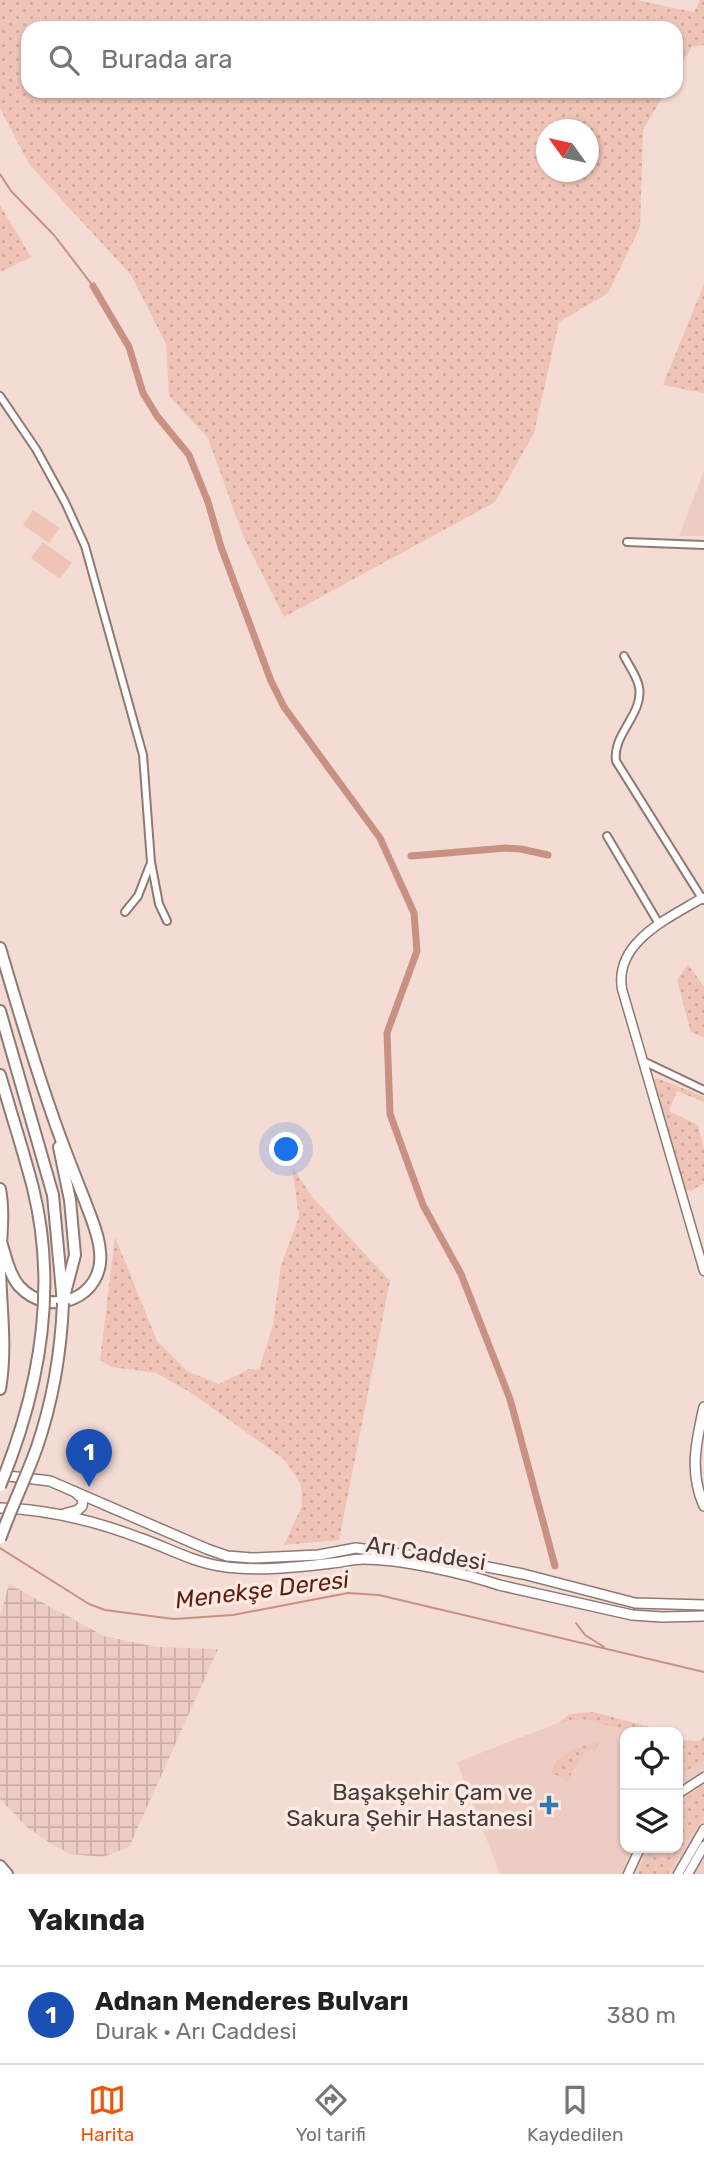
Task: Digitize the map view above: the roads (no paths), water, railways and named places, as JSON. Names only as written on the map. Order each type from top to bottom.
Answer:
[{"type":"highway","points":[[0,948],[51,1111],[93,1224],[101,1256],[98,1270],[88,1289],[63,1303],[54,1304],[38,1301],[20,1287],[13,1278],[1,1242]]},
{"type":"highway","points":[[0,1011],[53,1195],[63,1303],[55,1385],[47,1417],[0,1539]]},
{"type":"highway","points":[[0,1075],[34,1190],[43,1247],[44,1286],[42,1337],[34,1384],[17,1446],[0,1486]]},
{"type":"highway","points":[[0,1082],[6,1095]]},
{"type":"highway","points":[[51,1111],[71,1200],[75,1255],[63,1303]]},
{"type":"highway","points":[[0,1189],[5,1338],[5,1363],[0,1389]]},
{"type":"highway","points":[[0,1866],[7,1874]]},
{"type":"main road","points":[[704,1407],[697,1437],[694,1470],[697,1490],[704,1506]]},
{"type":"main road","name":"Arı Caddesi","points":[[0,1475],[50,1481],[227,1556],[280,1558],[319,1555],[356,1548],[467,1563],[523,1574],[635,1603],[704,1605]]},
{"type":"main road","points":[[64,1514],[82,1506],[83,1499],[74,1490]]},
{"type":"main road","name":"Arı Caddesi","points":[[0,1508],[29,1508],[64,1514],[216,1565],[266,1569],[362,1559],[401,1563],[478,1578],[632,1615],[704,1616]]},
{"type":"street","points":[[0,396],[36,449],[85,546],[143,755],[151,862],[159,904],[167,921]]},
{"type":"street","points":[[627,542],[704,545]]},
{"type":"street","points":[[624,656],[640,691],[638,702],[617,745],[616,761],[703,900],[659,925],[637,944],[625,961],[621,976],[622,989],[704,1271]]},
{"type":"street","points":[[607,836],[659,925]]},
{"type":"street","points":[[125,912],[138,896],[151,862]]},
{"type":"street","points":[[643,1060],[704,1090]]},
{"type":"street","points":[[683,1791],[704,1777]]},
{"type":"street","points":[[678,1874],[704,1829]]},
{"type":"street","points":[[688,1874],[704,1846]]},
{"type":"street","points":[[628,1874],[638,1853]]},
{"type":"waterway","points":[[0,174],[11,191],[54,235],[93,286]]},
{"type":"waterway","points":[[93,286],[129,347],[143,393],[157,416],[189,455],[271,681],[284,707],[380,838],[414,913],[417,951],[387,1033],[390,1114],[423,1205],[461,1274],[510,1399],[555,1566]]},
{"type":"waterway","points":[[411,856],[506,848],[548,855]]},
{"type":"waterway","name":"Menekşe Deresi","points":[[0,1548],[89,1604],[105,1610],[174,1619],[233,1615],[348,1593],[379,1595],[704,1672]]},
{"type":"waterway","points":[[576,1623],[585,1635],[604,1647]]},
{"type":"place","name":"Adnan Menderes Bulvarı","points":[[89,1487]]},
{"type":"place","name":"Başakşehir Çam ve Sakura Şehir Hastanesi","points":[[549,1805]]}]
